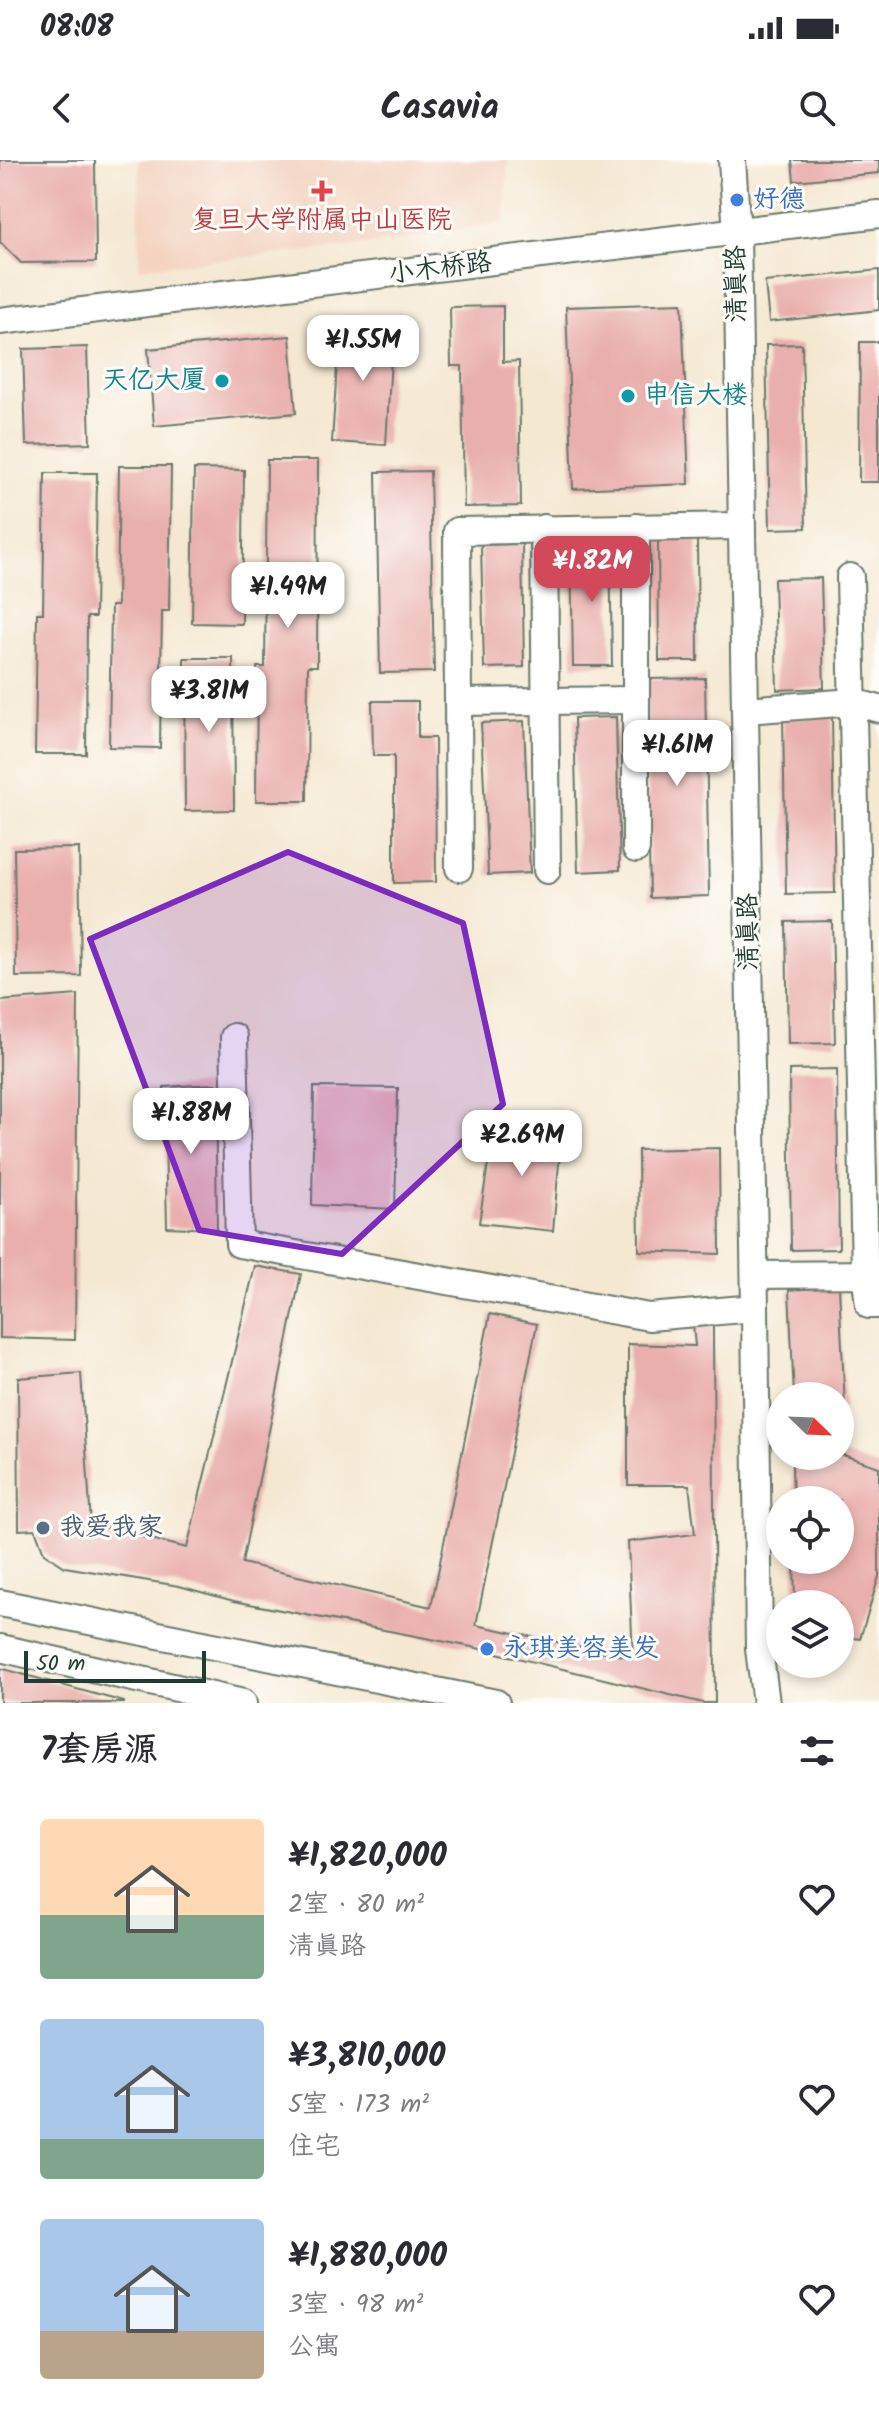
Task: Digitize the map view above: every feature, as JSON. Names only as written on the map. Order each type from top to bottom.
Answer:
[{"type":"street","name":"清真路","points":[[732,160],[737,233],[759,1649],[766,1703]]},
{"type":"street","name":"小木桥路","points":[[0,321],[879,214]]},
{"type":"street","points":[[459,868],[457,531],[741,526]]},
{"type":"street","points":[[636,527],[636,849]]},
{"type":"street","points":[[544,528],[547,870]]},
{"type":"street","points":[[850,577],[871,1152],[872,1273],[869,1305],[879,1305]]},
{"type":"street","points":[[458,702],[636,700]]},
{"type":"street","points":[[745,710],[853,702],[879,709]]},
{"type":"street","points":[[234,1037],[239,1244],[649,1317],[755,1308]]},
{"type":"street","points":[[755,1275],[872,1273]]},
{"type":"street","points":[[0,1603],[496,1703]]},
{"type":"street","points":[[0,1648],[243,1703]]},
{"type":"highlighted area","points":[[288,852],[463,923],[503,1104],[342,1254],[199,1230],[90,939]]},
{"type":"shaded area","name":"复旦大学附属中山医院","points":[[139,160],[508,160],[504,222],[357,246],[139,268]]},
{"type":"building","points":[[0,160],[95,160],[96,262],[21,263],[0,242]]},
{"type":"building","points":[[792,160],[879,160],[879,173],[794,181]]},
{"type":"building","points":[[879,270],[879,310],[769,322],[765,282]]},
{"type":"building","name":"申信大楼","points":[[682,303],[689,484],[573,489],[566,307]]},
{"type":"building","points":[[503,306],[503,362],[519,361],[521,506],[464,507],[462,366],[451,366],[450,307]]},
{"type":"building","points":[[340,320],[393,323],[386,445],[332,442]]},
{"type":"building","name":"天亿大厦","points":[[290,336],[296,413],[154,426],[148,349]]},
{"type":"building","points":[[860,342],[879,342],[879,482],[859,482]]},
{"type":"building","points":[[802,344],[806,528],[770,529],[766,345]]},
{"type":"building","points":[[87,347],[90,443],[26,445],[23,349]]},
{"type":"building","points":[[267,460],[318,460],[317,666],[308,666],[307,801],[256,801],[257,667],[265,667]]},
{"type":"building","points":[[119,466],[171,466],[169,611],[162,611],[160,748],[109,747],[111,606],[117,606]]},
{"type":"building","points":[[194,469],[244,470],[242,624],[192,623]]},
{"type":"building","points":[[430,471],[434,672],[380,673],[376,472]]},
{"type":"building","points":[[45,473],[97,473],[95,617],[87,617],[86,754],[35,754],[37,613],[43,613]]},
{"type":"building","points":[[697,538],[698,661],[659,661],[658,539]]},
{"type":"building","points":[[610,542],[612,666],[573,666],[571,543]]},
{"type":"building","points":[[522,544],[524,667],[484,668],[481,545]]},
{"type":"building","points":[[821,578],[824,688],[777,690],[774,579]]},
{"type":"building","points":[[184,658],[233,658],[234,810],[185,811]]},
{"type":"building","points":[[705,678],[709,896],[650,898],[646,679]]},
{"type":"building","points":[[372,701],[418,701],[418,738],[435,738],[436,882],[394,883],[394,756],[373,756]]},
{"type":"building","points":[[616,717],[620,870],[578,872],[574,718]]},
{"type":"building","points":[[832,717],[835,893],[786,894],[783,718]]},
{"type":"building","points":[[524,721],[530,873],[488,875],[481,723]]},
{"type":"building","points":[[79,848],[81,976],[16,977],[14,849]]},
{"type":"building","points":[[832,921],[835,1043],[788,1044],[786,922]]},
{"type":"building","points":[[78,995],[75,1340],[0,1338],[0,1001]]},
{"type":"building","points":[[837,1069],[839,1249],[791,1250],[789,1070]]},
{"type":"building","points":[[215,1084],[217,1229],[167,1227],[164,1087]]},
{"type":"building","points":[[314,1087],[398,1088],[395,1209],[312,1205]]},
{"type":"building","points":[[494,1125],[562,1130],[553,1231],[479,1223]]},
{"type":"building","points":[[719,1148],[720,1254],[639,1251],[638,1150]]},
{"type":"building","points":[[255,1266],[301,1274],[242,1563],[431,1607],[490,1314],[537,1324],[476,1625],[633,1658],[628,1542],[695,1534],[689,1485],[628,1485],[628,1344],[695,1346],[693,1325],[713,1326],[715,1703],[703,1703],[472,1647],[234,1601],[179,1586],[65,1567],[44,1553],[35,1529],[19,1530],[18,1378],[81,1373],[91,1524],[187,1548]]},
{"type":"building","points":[[839,1287],[844,1382],[793,1382],[789,1290]]},
{"type":"building","points":[[854,1459],[879,1467],[879,1576],[860,1639],[854,1638],[854,1590],[795,1590],[794,1574],[854,1574],[854,1486],[793,1486],[792,1470],[854,1470]]},
{"type":"building","points":[[0,1668],[124,1702],[124,1703],[0,1703]]},
{"type":"place","name":"复旦大学附属中山医院","points":[[322,191]]},
{"type":"place","name":"好德","points":[[737,200]]},
{"type":"place","name":"天亿大厦","points":[[222,381]]},
{"type":"place","name":"申信大楼","points":[[628,396]]},
{"type":"place","name":"我爱我家","points":[[43,1528]]},
{"type":"place","name":"永琪美容美发","points":[[487,1649]]}]
